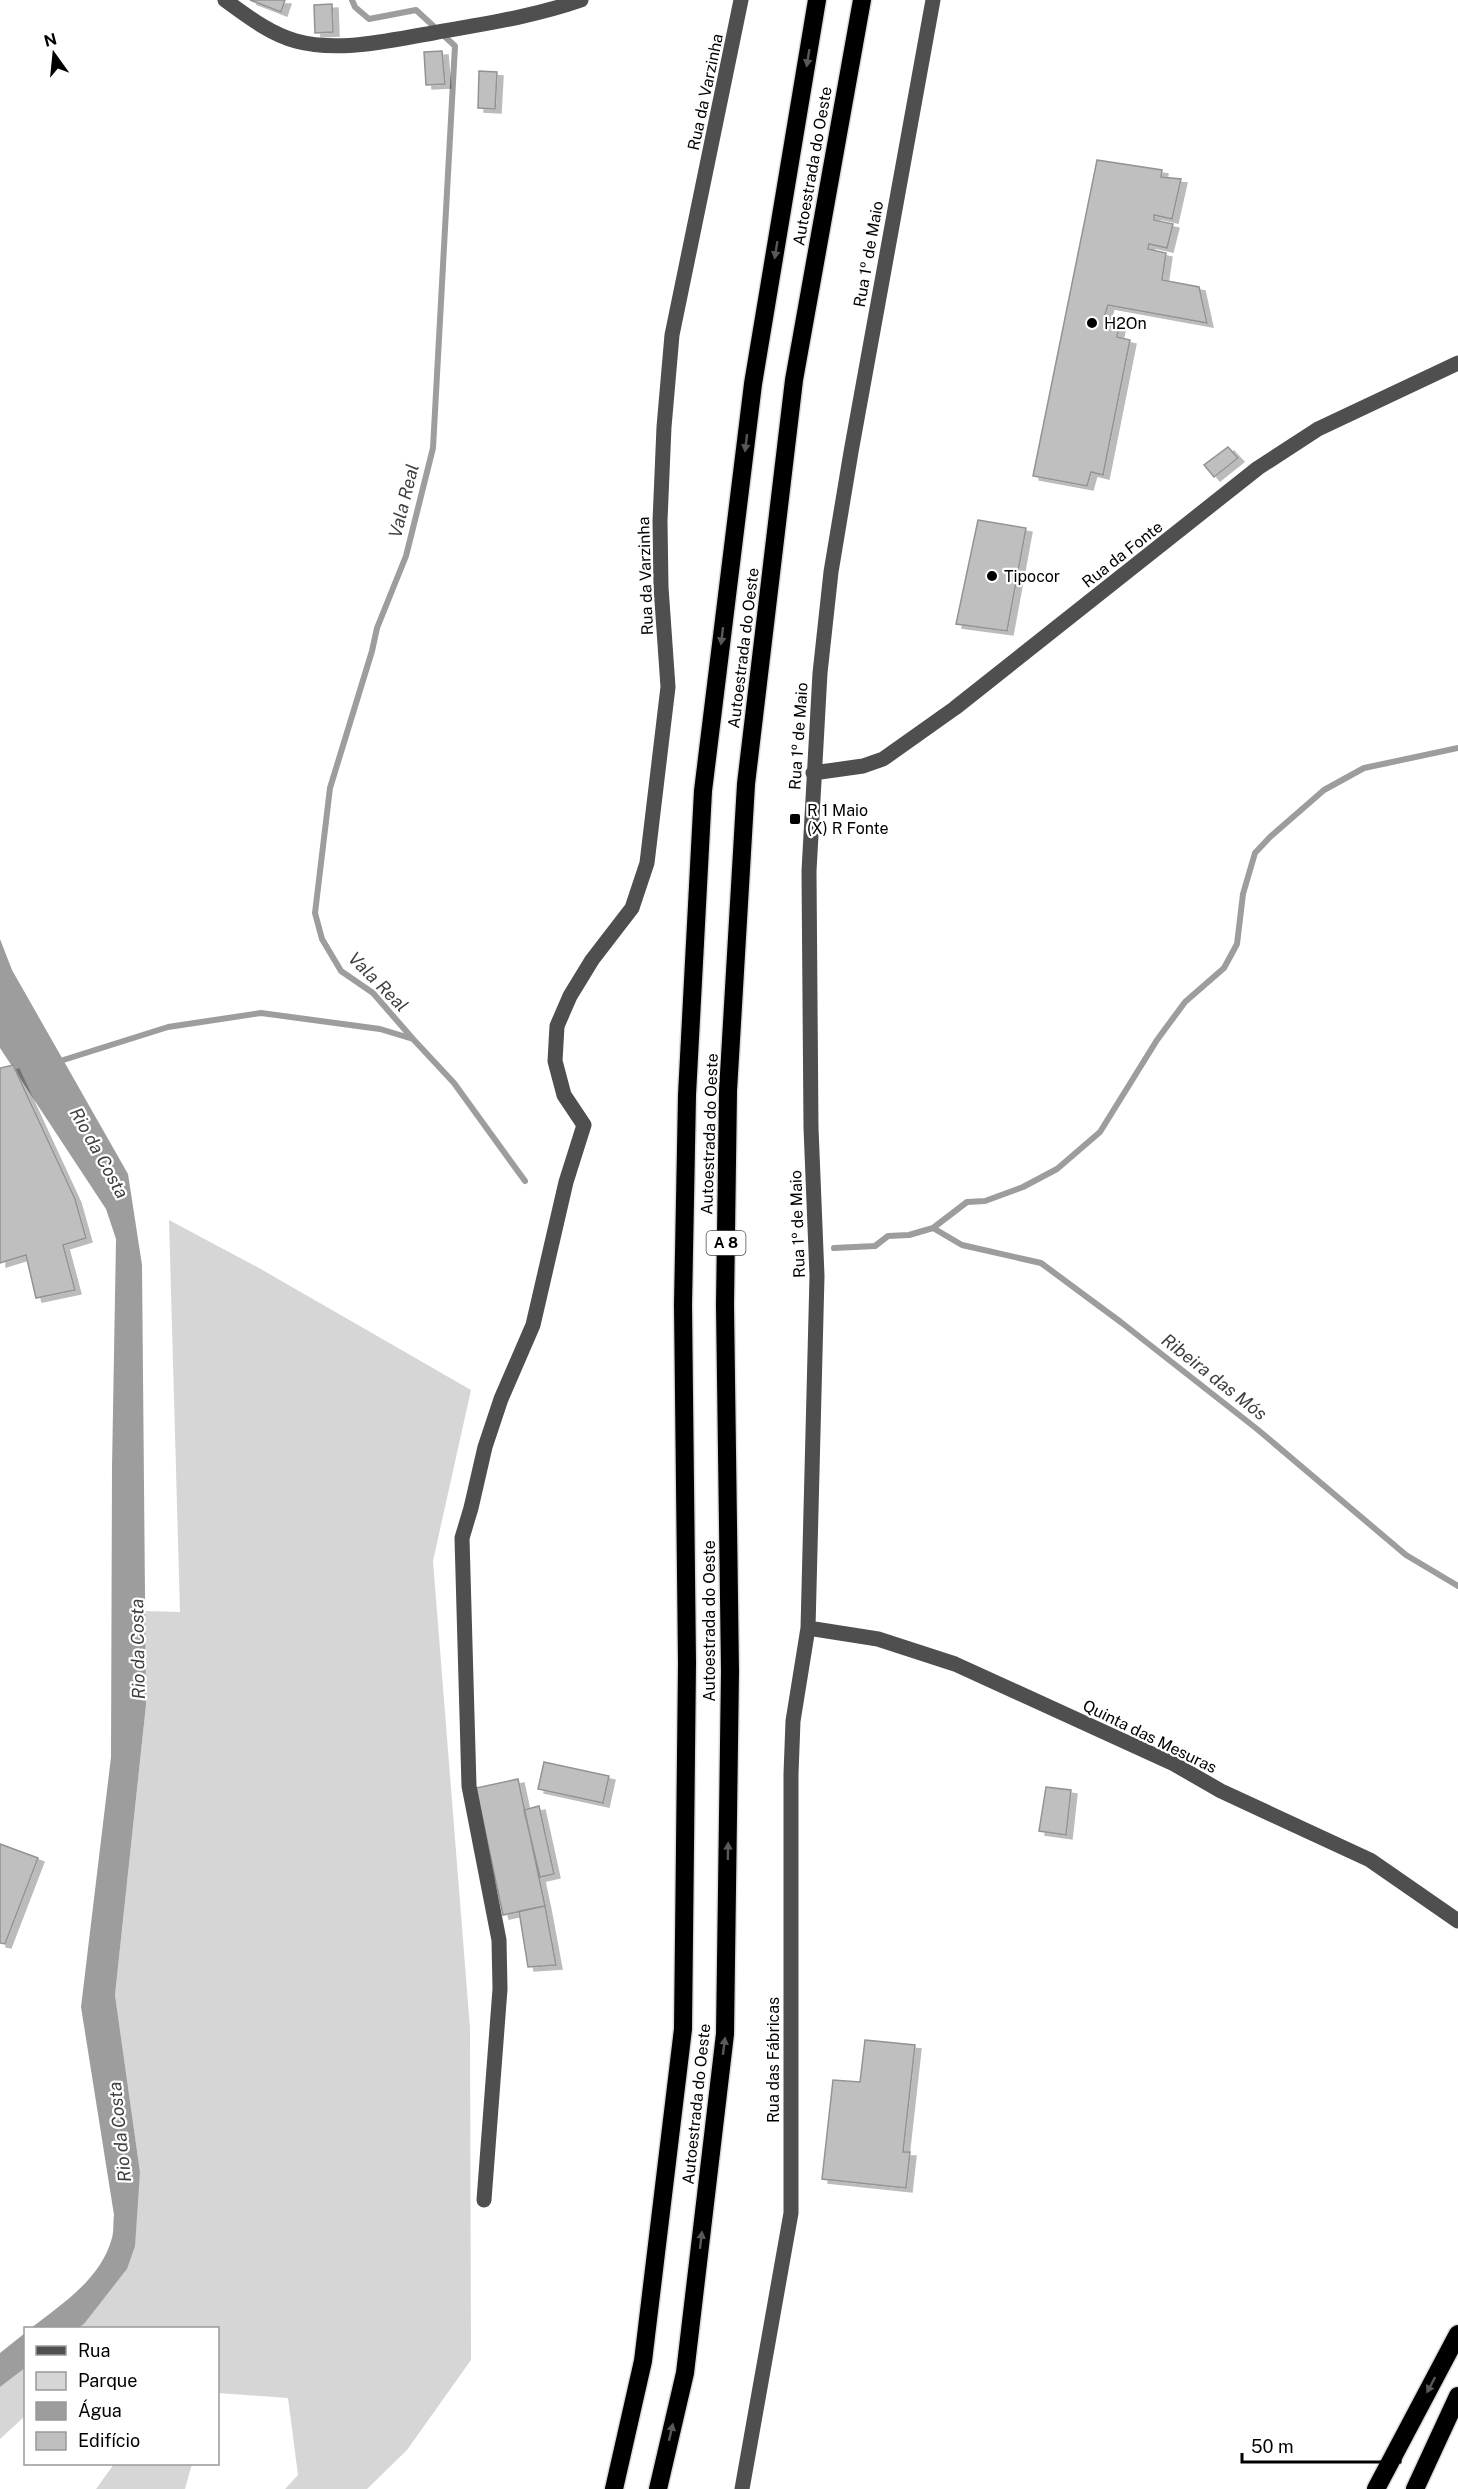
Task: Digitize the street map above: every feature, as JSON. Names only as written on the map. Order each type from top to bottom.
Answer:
[{"type":"highway","name":"Autoestrada do Oeste","points":[[614,2489],[643,2361],[683,2029],[687,1663],[684,1282],[687,1095],[703,791],[753,384],[817,0]]},
{"type":"highway","name":"Autoestrada do Oeste","points":[[658,2489],[685,2373],[725,2034],[730,1671],[725,1305],[728,1091],[746,784],[794,380],[861,0]]},
{"type":"highway","points":[[1376,2489],[1458,2334]]},
{"type":"highway","points":[[1415,2489],[1458,2396]]},
{"type":"street","points":[[225,0],[283,37],[317,45],[393,39],[490,23],[518,18],[581,0]]},
{"type":"street","name":"Rua da Varzinha","points":[[484,2200],[500,1989],[499,1940],[469,1786],[462,1538],[485,1447],[501,1399],[533,1325],[566,1182],[584,1125],[564,1095],[555,1061],[557,1026],[570,996],[592,960],[632,908],[646,863],[668,687],[660,521],[664,428],[672,335],[741,0]]},
{"type":"street","name":"Rua 1º de Maio","points":[[808,1628],[817,1276],[809,955],[813,773],[820,673],[831,572],[933,0]]},
{"type":"street","name":"Rua da Fonte","points":[[813,773],[863,766],[883,759],[956,708],[1258,468],[1318,429],[1458,363]]},
{"type":"street","name":"Quinta das Mesuras","points":[[808,1628],[878,1638],[955,1664],[1174,1764],[1221,1791],[1370,1860],[1458,1921]]},
{"type":"street","name":"Rua das Fábricas","points":[[742,2489],[790,2212],[791,1774],[793,1721],[808,1628]]},
{"type":"green space","points":[[169,1220],[259,1268],[471,1390],[433,1561],[470,2028],[471,2360],[407,2450],[367,2489],[285,2489],[298,2475],[288,2398],[219,2393],[219,2327],[80,2327],[127,2269],[140,2172],[115,1995],[146,1705],[145,1611],[180,1612]]},
{"type":"green space","points":[[24,2369],[24,2417],[0,2439],[0,2387]]},
{"type":"green space","points":[[113,2465],[192,2465],[185,2489],[96,2489]]},
{"type":"water","name":"Rio da Costa","points":[[0,939],[12,970],[128,1174],[142,1265],[146,1705],[115,1995],[140,2172],[135,2246],[127,2269],[80,2327],[32,2327],[67,2300],[90,2278],[107,2253],[113,2229],[114,2215],[81,2007],[111,1757],[116,1239],[106,1209],[0,1048]]},
{"type":"water","points":[[24,2334],[24,2369],[0,2387],[0,2353]]},
{"type":"building","points":[[250,0],[285,0],[281,12]]},
{"type":"building","points":[[332,4],[333,32],[315,33],[314,5]]},
{"type":"building","points":[[442,51],[445,84],[426,85],[424,52]]},
{"type":"building","points":[[479,71],[497,72],[495,109],[478,108]]},
{"type":"building","name":"H2On","points":[[1097,160],[1162,170],[1161,177],[1181,179],[1172,219],[1154,215],[1154,220],[1173,224],[1167,248],[1149,244],[1148,249],[1166,253],[1162,280],[1199,287],[1207,323],[1108,305],[1104,318],[1120,322],[1117,337],[1130,340],[1103,475],[1091,472],[1087,486],[1033,476]]},
{"type":"building","points":[[1228,447],[1238,458],[1214,477],[1204,465]]},
{"type":"building","name":"Tipocor","points":[[978,520],[1026,528],[1007,631],[956,624]]},
{"type":"building","points":[[13,1065],[75,1199],[86,1238],[63,1245],[75,1290],[36,1298],[26,1255],[0,1263],[0,1068]]},
{"type":"building","points":[[544,1762],[609,1776],[603,1803],[538,1789]]},
{"type":"building","points":[[518,1779],[545,1906],[503,1915],[476,1788]]},
{"type":"building","points":[[1046,1787],[1071,1790],[1066,1835],[1039,1831]]},
{"type":"building","points":[[539,1806],[554,1874],[540,1877],[524,1810]]},
{"type":"building","points":[[0,1844],[38,1858],[5,1944],[0,1943]]},
{"type":"building","points":[[545,1906],[556,1965],[528,1967],[519,1911]]},
{"type":"building","points":[[865,2040],[915,2045],[903,2152],[910,2152],[906,2188],[822,2179],[833,2080],[860,2082]]},
{"type":"waterway","name":"Vala Real","points":[[352,0],[355,7],[369,19],[416,10],[455,46],[433,448],[406,556],[377,628],[330,788],[315,913],[322,939],[341,971],[373,993],[413,1039]]},
{"type":"waterway","points":[[834,1248],[875,1246],[888,1236],[909,1235],[933,1228],[967,1202],[985,1201],[1023,1187],[1057,1169],[1100,1132],[1157,1040],[1185,1002],[1224,968],[1237,944],[1243,894],[1255,853],[1270,837],[1324,790],[1364,768],[1458,748]]},
{"type":"waterway","points":[[57,1062],[168,1027],[261,1013],[380,1029],[413,1039],[454,1083],[525,1181]]},
{"type":"waterway","name":"Ribeira das Mós","points":[[933,1228],[962,1245],[1041,1263],[1257,1429],[1406,1555],[1458,1586]]},
{"type":"place","name":"H2On","points":[[1092,323]]},
{"type":"place","name":"Tipocor","points":[[992,576]]},
{"type":"place","name":"R 1 Maio (X) R Fonte","points":[[795,819]]}]
